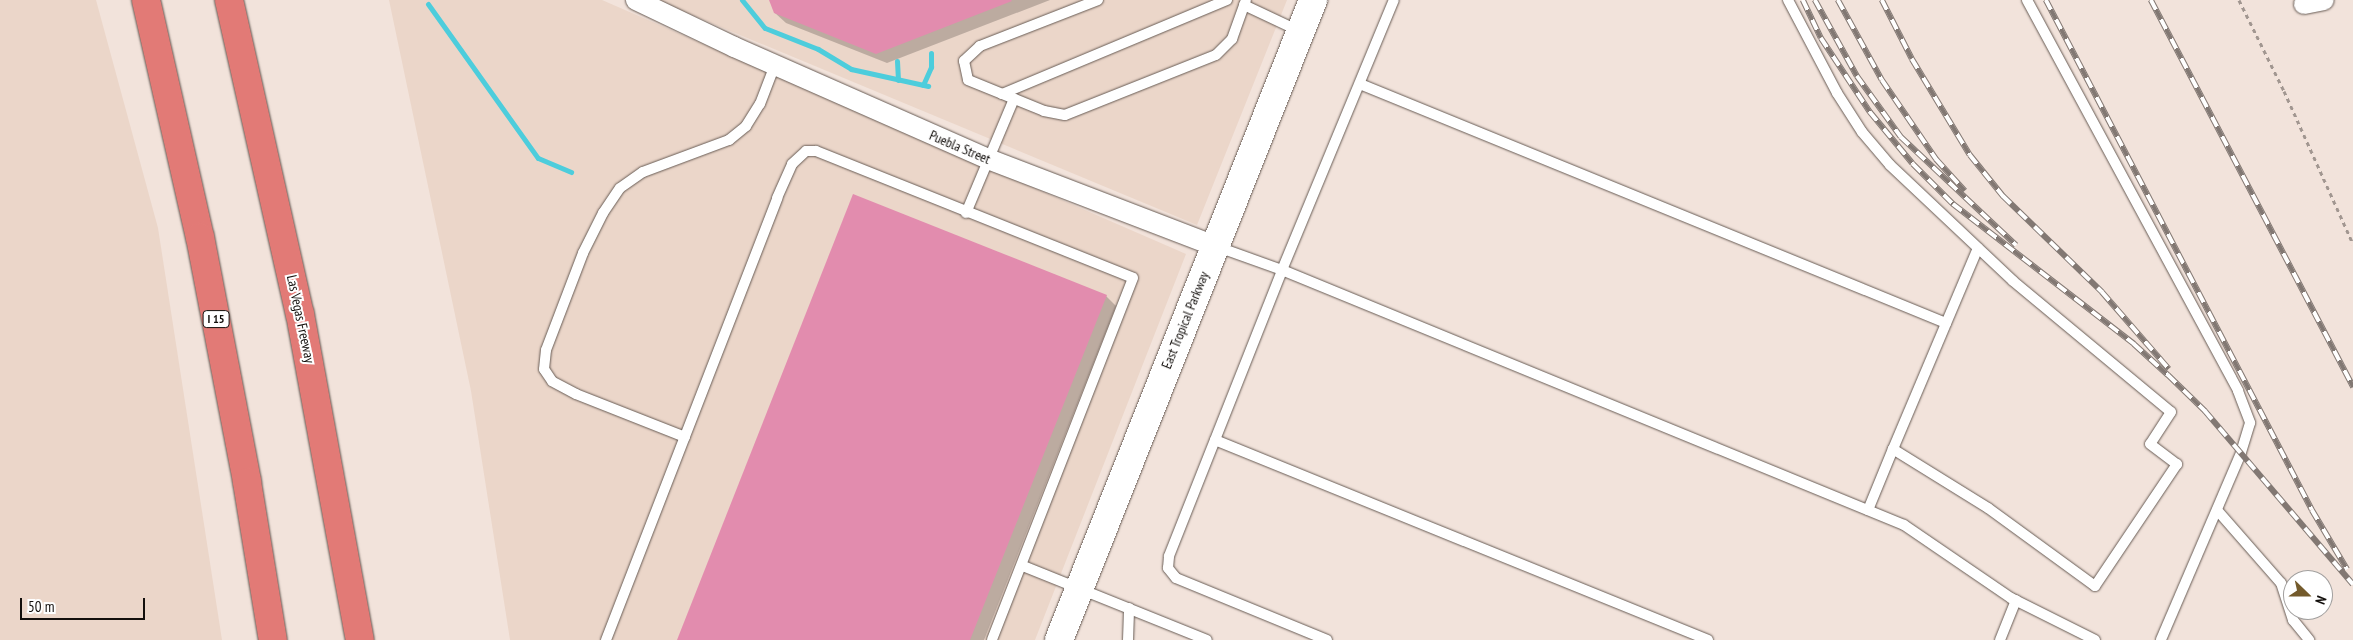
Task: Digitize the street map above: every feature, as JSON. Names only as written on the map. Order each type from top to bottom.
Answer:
[{"type":"highway","name":"I 15","points":[[146,0],[200,237],[247,482],[273,640]]},
{"type":"highway","name":"Las Vegas Freeway","points":[[229,0],[297,296],[360,640]]},
{"type":"highway","points":[[341,528],[365,640]]},
{"type":"street","name":"Puebla Street","points":[[636,0],[775,65],[988,159],[1215,246]]},
{"type":"street","name":"East Tropical Parkway","points":[[1059,640],[1313,0]]},
{"type":"street","points":[[2304,4],[2324,0]]},
{"type":"lane","points":[[1098,0],[970,52],[964,61],[968,80],[1055,115],[1065,115],[1216,55],[1232,39],[1245,3],[1300,31]]},
{"type":"lane","points":[[1002,94],[1228,0]]},
{"type":"lane","points":[[1326,640],[1176,578],[1168,568],[1169,556],[1282,270],[1394,0]]},
{"type":"lane","points":[[1788,0],[1837,94],[1862,132],[1890,165],[1978,248],[2171,412],[2150,444],[2177,464],[2095,586],[1988,508],[1893,450]]},
{"type":"lane","points":[[2027,0],[2238,391],[2250,423],[2241,453],[2161,640]]},
{"type":"lane","points":[[684,438],[576,394],[552,380],[544,369],[546,350],[583,253],[603,213],[620,188],[643,172],[729,140],[746,126],[760,104],[775,65]]},
{"type":"lane","points":[[1360,84],[1946,323]]},
{"type":"lane","points":[[966,213],[1014,99]]},
{"type":"lane","points":[[606,640],[777,198],[792,164],[806,151],[816,151],[966,213],[1133,278],[992,640]]},
{"type":"lane","points":[[1215,246],[1282,270],[1904,525],[2016,600],[2095,640]]},
{"type":"lane","points":[[1868,510],[1978,248]]},
{"type":"lane","points":[[1215,440],[1708,640]]},
{"type":"lane","points":[[2217,510],[2281,584],[2293,620],[2309,640]]},
{"type":"lane","points":[[1022,566],[1207,640]]},
{"type":"lane","points":[[2000,640],[2016,600]]},
{"type":"lane","points":[[1128,640],[1129,608]]},
{"type":"path","points":[[2239,0],[2353,244]]},
{"type":"shaded area","points":[[0,0],[96,0],[158,228],[222,640],[0,640]]},
{"type":"shaded area","points":[[389,0],[602,0],[1186,254],[1035,640],[510,640],[471,391]]},
{"type":"shaded area","points":[[656,0],[1287,0],[1197,225]]},
{"type":"building","points":[[769,0],[1012,1],[876,54],[774,13]]},
{"type":"building","points":[[853,194],[1107,295],[970,640],[677,640]]},
{"type":"waterway","points":[[742,0],[765,28],[818,49],[851,69],[928,86]]},
{"type":"waterway","points":[[428,4],[538,158],[571,172]]},
{"type":"waterway","points":[[923,85],[931,67],[931,53]]},
{"type":"waterway","points":[[897,61],[898,80]]},
{"type":"railway","points":[[1803,0],[1821,38],[1870,112],[1913,164],[1953,204],[2134,344],[2168,375],[2205,411],[2353,584]]},
{"type":"railway","points":[[1815,0],[1857,76],[1901,137],[2016,245]]},
{"type":"railway","points":[[1838,0],[1882,80],[1936,159],[1965,191]]},
{"type":"railway","points":[[1882,0],[1912,59],[1970,155],[2003,196],[2102,292],[2169,369]]},
{"type":"railway","points":[[2046,0],[2312,510],[2347,569]]},
{"type":"railway","points":[[2151,0],[2353,387]]}]
